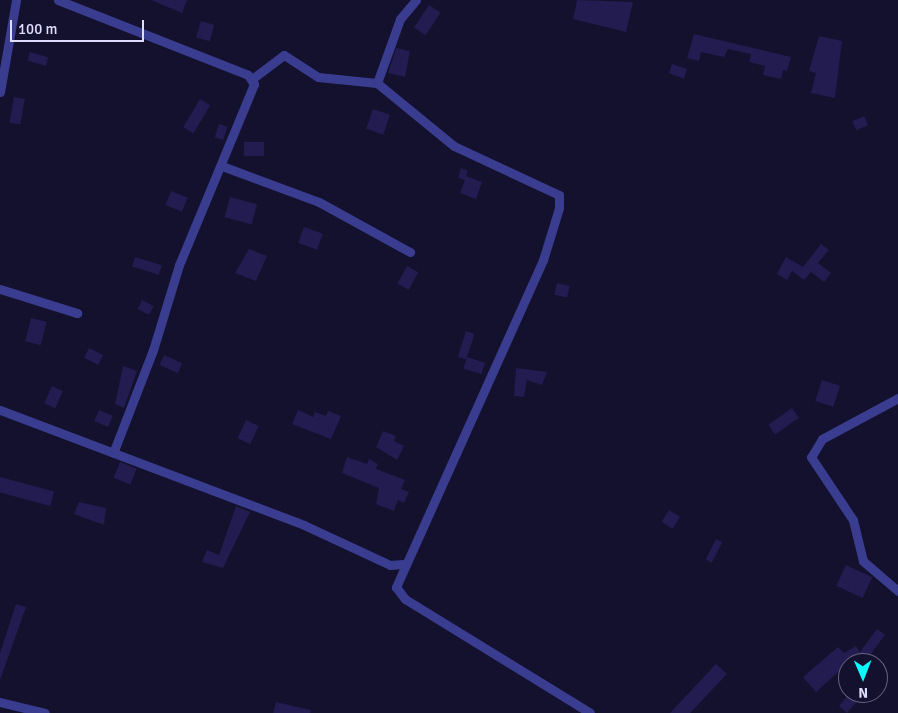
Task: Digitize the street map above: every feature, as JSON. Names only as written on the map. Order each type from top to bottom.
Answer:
[{"type":"street","points":[[0,92],[16,0]]},
{"type":"street","points":[[58,0],[252,79]]},
{"type":"street","points":[[377,84],[400,19],[416,0]]},
{"type":"street","points":[[252,79],[284,55],[318,77],[377,84],[442,138],[549,187],[560,200],[539,269],[467,420],[433,510],[403,564],[396,588],[405,599],[590,713]]},
{"type":"street","points":[[113,453],[153,350],[179,266],[254,93],[252,79]]},
{"type":"street","points":[[222,166],[319,202],[410,252]]},
{"type":"street","points":[[0,290],[77,313]]},
{"type":"street","points":[[898,398],[822,439],[813,448],[817,467],[853,520],[863,562],[898,591]]},
{"type":"street","points":[[0,410],[304,525],[390,565],[403,564]]},
{"type":"street","points":[[0,702],[45,713]]},
{"type":"building","points":[[151,0],[187,0],[182,13]]},
{"type":"building","points":[[577,0],[633,2],[626,32],[573,19]]},
{"type":"building","points":[[429,5],[441,13],[426,35],[414,27]]},
{"type":"building","points":[[201,21],[214,25],[209,41],[196,37]]},
{"type":"building","points":[[694,34],[791,57],[787,71],[783,70],[781,79],[763,75],[765,66],[749,62],[751,54],[728,49],[724,57],[701,52],[699,61],[687,58]]},
{"type":"building","points":[[819,36],[842,41],[835,98],[811,93],[816,73],[809,71]]},
{"type":"building","points":[[396,48],[410,51],[405,77],[388,73]]},
{"type":"building","points":[[30,52],[48,57],[46,66],[28,61]]},
{"type":"building","points":[[672,64],[687,69],[684,78],[669,74]]},
{"type":"building","points":[[14,97],[25,99],[20,125],[9,123]]},
{"type":"building","points":[[200,99],[210,105],[193,133],[183,127]]},
{"type":"building","points":[[373,109],[390,115],[383,135],[366,129]]},
{"type":"building","points":[[864,116],[868,125],[856,130],[852,121]]},
{"type":"building","points":[[219,124],[228,127],[223,140],[215,137]]},
{"type":"building","points":[[244,142],[264,142],[264,156],[244,156]]},
{"type":"building","points":[[461,168],[468,171],[466,176],[482,182],[476,199],[460,193],[465,180],[458,178]]},
{"type":"building","points":[[171,191],[188,198],[182,212],[165,205]]},
{"type":"building","points":[[230,197],[257,204],[252,225],[225,217]]},
{"type":"building","points":[[304,227],[323,234],[317,250],[298,243]]},
{"type":"building","points":[[821,244],[829,250],[818,263],[831,273],[824,282],[811,272],[804,280],[792,271],[787,280],[777,274],[786,257],[803,267]]},
{"type":"building","points":[[249,249],[267,256],[256,281],[235,273]]},
{"type":"building","points":[[135,257],[162,265],[159,275],[132,267]]},
{"type":"building","points":[[407,266],[418,272],[409,290],[397,283]]},
{"type":"building","points":[[557,283],[570,286],[567,298],[554,295]]},
{"type":"building","points":[[142,300],[154,306],[149,315],[137,309]]},
{"type":"building","points":[[31,318],[47,322],[41,345],[25,341]]},
{"type":"building","points":[[466,331],[475,334],[466,359],[458,357]]},
{"type":"building","points":[[89,348],[103,355],[98,365],[84,358]]},
{"type":"building","points":[[164,355],[182,363],[178,373],[160,365]]},
{"type":"building","points":[[467,357],[485,363],[481,374],[463,368]]},
{"type":"building","points":[[123,366],[137,371],[124,408],[115,404]]},
{"type":"building","points":[[516,368],[547,372],[542,385],[527,380],[524,397],[514,396]]},
{"type":"building","points":[[822,380],[840,386],[833,407],[815,401]]},
{"type":"building","points":[[52,386],[63,391],[55,408],[44,403]]},
{"type":"building","points":[[792,408],[799,418],[775,434],[768,425]]},
{"type":"building","points":[[99,410],[113,416],[108,427],[94,421]]},
{"type":"building","points":[[298,410],[313,417],[315,412],[326,416],[328,411],[341,416],[331,439],[292,424]]},
{"type":"building","points":[[246,420],[259,426],[250,444],[238,438]]},
{"type":"building","points":[[383,431],[396,436],[394,441],[404,446],[397,460],[376,447]]},
{"type":"building","points":[[347,457],[367,464],[369,459],[378,464],[376,469],[405,480],[401,489],[409,492],[404,503],[398,500],[394,511],[376,504],[379,488],[342,473]]},
{"type":"building","points":[[120,462],[137,469],[130,485],[114,478]]},
{"type":"building","points":[[0,477],[54,491],[50,506],[0,493]]},
{"type":"building","points":[[79,502],[106,508],[104,525],[74,514]]},
{"type":"building","points":[[236,506],[250,512],[223,568],[202,562],[207,550],[219,555]]},
{"type":"building","points":[[669,510],[680,517],[673,529],[662,522]]},
{"type":"building","points":[[716,539],[722,542],[712,563],[706,559]]},
{"type":"building","points":[[846,565],[872,577],[863,598],[836,586]]},
{"type":"building","points":[[16,604],[26,607],[0,680],[0,653]]},
{"type":"building","points":[[877,629],[885,635],[872,653],[844,653],[856,646],[860,652]]},
{"type":"building","points":[[838,647],[844,653],[838,653],[838,672],[816,692],[803,677]]},
{"type":"building","points":[[716,664],[727,674],[690,713],[670,713]]},
{"type":"building","points":[[276,702],[311,710],[310,713],[273,713]]},
{"type":"building","points":[[842,703],[856,703],[847,713],[839,706]]}]
